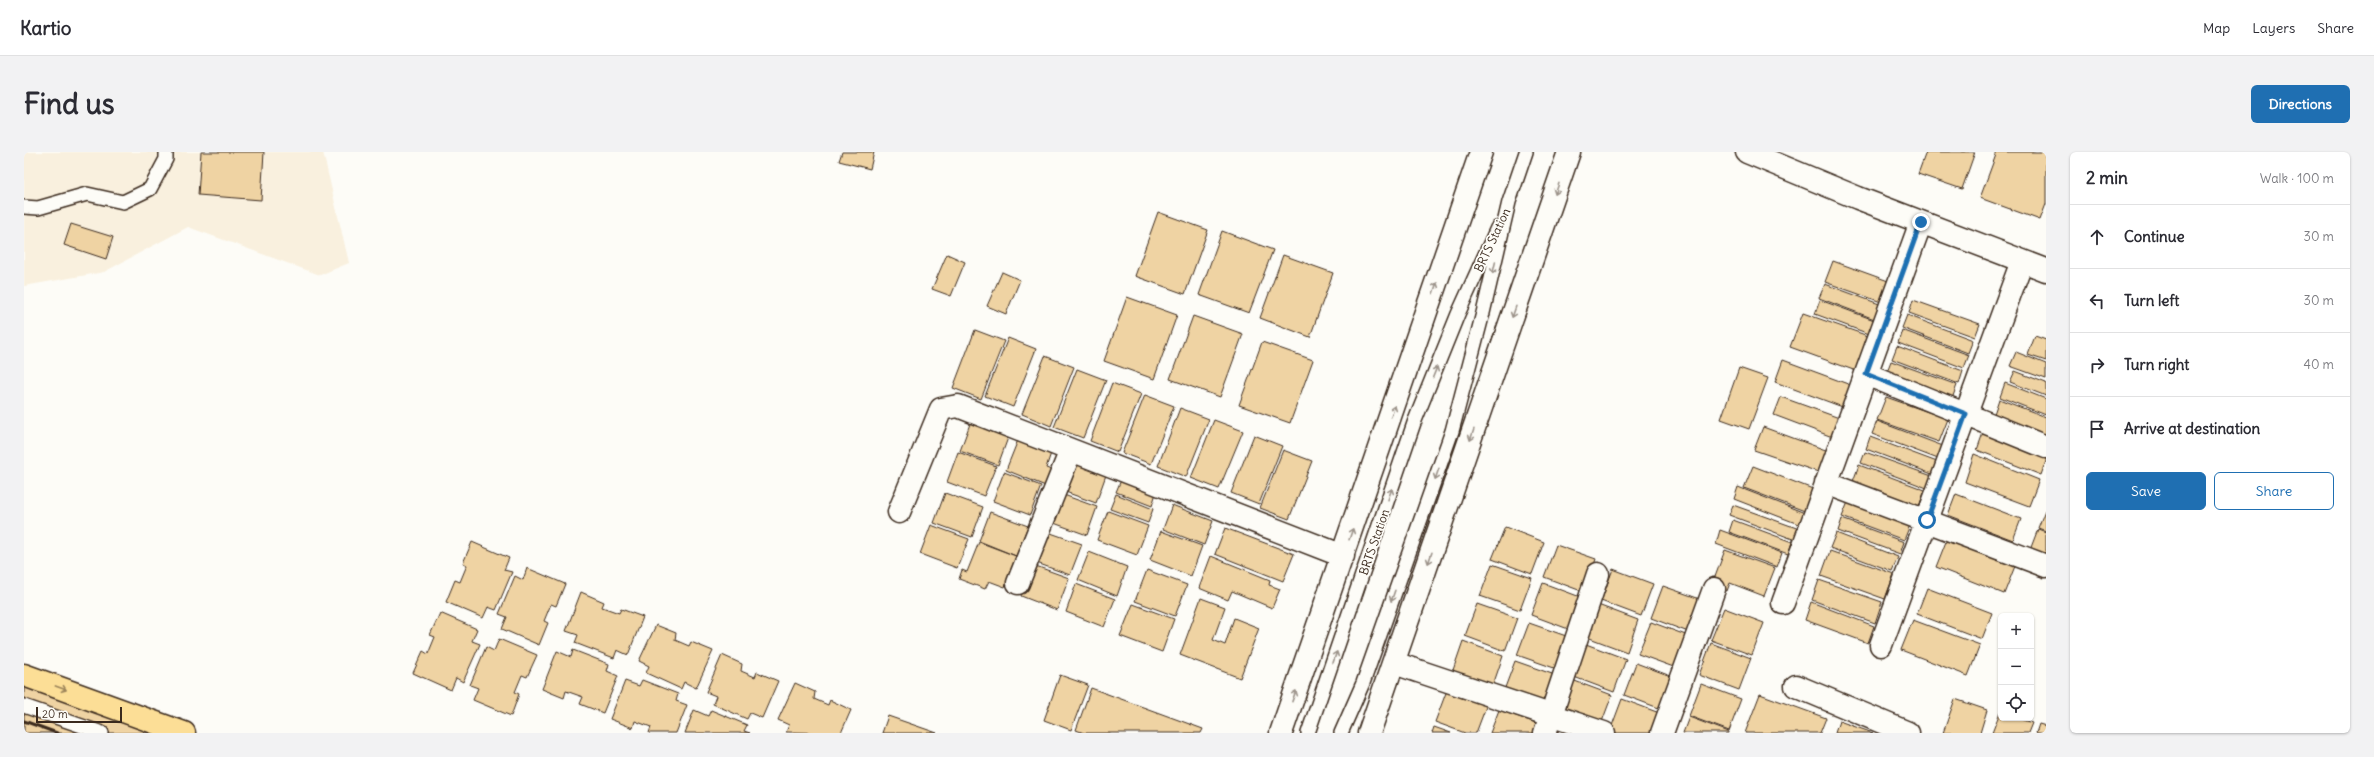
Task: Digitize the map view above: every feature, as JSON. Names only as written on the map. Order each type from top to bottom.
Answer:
[{"type":"main road","points":[[24,675],[184,733]]},
{"type":"street","points":[[1281,733],[1481,152]]},
{"type":"street","points":[[1369,733],[1569,152]]},
{"type":"street","points":[[1747,152],[1921,222],[2046,270]]},
{"type":"street","points":[[1783,603],[1921,222]]},
{"type":"street","points":[[1881,645],[2022,261]]},
{"type":"street","points":[[1866,374],[2046,447]]},
{"type":"street","points":[[898,512],[941,409],[958,406],[1343,556]]},
{"type":"street","points":[[1018,583],[1071,450]]},
{"type":"street","points":[[1826,483],[2046,566]]},
{"type":"street","points":[[1548,724],[1598,574]]},
{"type":"street","points":[[1662,733],[1714,590]]},
{"type":"street","points":[[1394,663],[1548,724],[1604,733]]},
{"type":"street","points":[[1796,686],[1908,733]]},
{"type":"lane","points":[[24,207],[38,208],[86,194],[123,202],[150,189],[166,159],[166,152]]},
{"type":"lane","points":[[1509,202],[1526,152]]},
{"type":"lane","name":"BRTS Station","points":[[1308,733],[1414,423],[1458,314],[1509,202]]},
{"type":"lane","name":"BRTS Station","points":[[1341,733],[1363,683],[1452,431],[1484,313],[1509,202]]},
{"type":"lane","points":[[24,706],[102,733]]},
{"type":"shaded area","points":[[24,152],[323,152],[349,263],[320,275],[188,227],[104,272],[24,286]]},
{"type":"building","points":[[201,152],[264,152],[261,200],[198,195]]},
{"type":"building","points":[[842,152],[874,152],[870,169],[839,161]]},
{"type":"building","points":[[1926,152],[1975,152],[1962,189],[1918,174]]},
{"type":"building","points":[[1997,152],[2046,152],[2046,204],[2040,220],[1980,198]]},
{"type":"building","points":[[1158,212],[1208,230],[1185,294],[1135,276]]},
{"type":"building","points":[[71,224],[113,237],[106,259],[64,245]]},
{"type":"building","points":[[1222,231],[1273,250],[1249,313],[1199,295]]},
{"type":"building","points":[[947,254],[965,262],[951,296],[932,289]]},
{"type":"building","points":[[1283,255],[1333,273],[1310,337],[1260,318]]},
{"type":"building","points":[[1833,261],[1891,282],[1884,303],[1825,282]]},
{"type":"building","points":[[1002,272],[1020,280],[1006,314],[987,306]]},
{"type":"building","points":[[1825,284],[1882,305],[1877,320],[1819,298]]},
{"type":"building","points":[[1127,297],[1177,315],[1154,379],[1104,361]]},
{"type":"building","points":[[1820,300],[1877,321],[1872,335],[1815,314]]},
{"type":"building","points":[[1913,300],[1980,324],[1975,337],[1909,313]]},
{"type":"building","points":[[1803,313],[1871,337],[1859,372],[1790,347]]},
{"type":"building","points":[[1907,315],[1973,340],[1968,353],[1902,328]]},
{"type":"building","points":[[1193,316],[1243,334],[1220,397],[1170,379]]},
{"type":"building","points":[[975,330],[1004,341],[981,399],[953,388]]},
{"type":"building","points":[[1902,330],[1969,355],[1964,368],[1898,343]]},
{"type":"building","points":[[2035,336],[2046,340],[2046,361],[2028,355]]},
{"type":"building","points":[[1008,338],[1036,349],[1013,407],[985,396]]},
{"type":"building","points":[[1262,342],[1313,360],[1290,423],[1239,405]]},
{"type":"building","points":[[1897,346],[1963,371],[1959,384],[1892,359]]},
{"type":"building","points":[[2016,352],[2046,364],[2046,379],[2010,366]]},
{"type":"building","points":[[1045,356],[1074,367],[1051,426],[1022,414]]},
{"type":"building","points":[[1783,360],[1856,387],[1848,409],[1775,382]]},
{"type":"building","points":[[1891,361],[1957,385],[1952,399],[1886,374]]},
{"type":"building","points":[[1739,368],[1768,378],[1749,429],[1721,419]]},
{"type":"building","points":[[1077,369],[1106,380],[1083,438],[1054,427]]},
{"type":"building","points":[[2015,371],[2046,383],[2046,396],[2010,382]]},
{"type":"building","points":[[1112,383],[1141,394],[1118,452],[1090,441]]},
{"type":"building","points":[[2005,383],[2046,399],[2046,415],[2000,397]]},
{"type":"building","points":[[1145,395],[1174,406],[1151,464],[1122,453]]},
{"type":"building","points":[[1781,397],[1842,419],[1835,438],[1774,415]]},
{"type":"building","points":[[1886,397],[1948,419],[1939,442],[1877,420]]},
{"type":"building","points":[[1999,399],[2046,417],[2046,437],[1993,417]]},
{"type":"building","points":[[1180,408],[1209,419],[1186,477],[1158,466]]},
{"type":"building","points":[[1214,420],[1243,431],[1219,489],[1191,478]]},
{"type":"building","points":[[971,421],[1009,435],[998,465],[960,451]]},
{"type":"building","points":[[1877,421],[1943,446],[1938,459],[1872,434]]},
{"type":"building","points":[[1763,427],[1831,452],[1824,474],[1754,450]]},
{"type":"building","points":[[1984,430],[2046,453],[2046,461],[2041,475],[1977,450]]},
{"type":"building","points":[[1254,435],[1282,446],[1259,504],[1231,493]]},
{"type":"building","points":[[1870,437],[1937,462],[1932,474],[1866,449]]},
{"type":"building","points":[[1018,440],[1051,453],[1046,468],[1054,471],[1048,487],[1006,470]]},
{"type":"building","points":[[1283,450],[1312,461],[1289,519],[1260,508]]},
{"type":"building","points":[[958,452],[996,466],[984,496],[947,482]]},
{"type":"building","points":[[1865,452],[1932,476],[1927,488],[1861,463]]},
{"type":"building","points":[[1974,454],[2039,480],[2029,506],[1965,482]]},
{"type":"building","points":[[1070,462],[1106,475],[1096,503],[1060,490]]},
{"type":"building","points":[[1859,465],[1925,490],[1918,509],[1852,484]]},
{"type":"building","points":[[1753,466],[1818,491],[1810,513],[1744,488]]},
{"type":"building","points":[[1004,472],[1041,486],[1030,515],[993,501]]},
{"type":"building","points":[[1121,480],[1156,493],[1152,506],[1116,492]]},
{"type":"building","points":[[1738,487],[1810,515],[1806,527],[1734,499]]},
{"type":"building","points":[[945,493],[983,507],[972,537],[934,523]]},
{"type":"building","points":[[1061,494],[1097,507],[1087,535],[1051,522]]},
{"type":"building","points":[[1116,494],[1153,509],[1148,523],[1110,509]]},
{"type":"building","points":[[1956,494],[2021,519],[2013,540],[1948,515]]},
{"type":"building","points":[[1850,497],[1912,520],[1904,540],[1842,517]]},
{"type":"building","points":[[1172,505],[1213,521],[1204,545],[1163,529]]},
{"type":"building","points":[[1733,505],[1802,530],[1798,541],[1729,515]]},
{"type":"building","points":[[2046,510],[2046,531],[2038,528]]},
{"type":"building","points":[[1108,511],[1148,526],[1137,555],[1097,540]]},
{"type":"building","points":[[990,512],[1028,526],[1016,556],[979,541]]},
{"type":"building","points":[[1842,519],[1904,542],[1900,554],[1838,531]]},
{"type":"building","points":[[1733,520],[1792,542],[1788,554],[1729,532]]},
{"type":"building","points":[[931,525],[969,539],[957,568],[920,554]]},
{"type":"building","points":[[1505,527],[1544,542],[1532,574],[1492,559]]},
{"type":"building","points":[[1225,528],[1294,554],[1283,581],[1215,554]]},
{"type":"building","points":[[2038,529],[2046,532],[2046,556],[2030,550]]},
{"type":"building","points":[[1720,530],[1782,553],[1777,567],[1716,544]]},
{"type":"building","points":[[1045,531],[1082,544],[1070,575],[1034,562]]},
{"type":"building","points":[[1161,531],[1202,546],[1191,576],[1150,560]]},
{"type":"building","points":[[1836,533],[1898,557],[1892,571],[1830,548]]},
{"type":"building","points":[[1949,534],[2017,561],[2004,594],[1936,567]]},
{"type":"building","points":[[472,542],[509,558],[504,570],[512,572],[496,610],[488,607],[483,618],[446,602],[455,580],[460,582],[467,565],[463,563]]},
{"type":"building","points":[[979,542],[1016,556],[1005,587],[989,581],[985,589],[959,579],[962,570],[967,572]]},
{"type":"building","points":[[1556,545],[1596,559],[1584,592],[1544,577]]},
{"type":"building","points":[[1725,550],[1775,568],[1764,596],[1730,583],[1727,591],[1712,585]]},
{"type":"building","points":[[1830,551],[1894,574],[1885,599],[1821,576]]},
{"type":"building","points":[[1089,552],[1127,567],[1117,596],[1078,580]]},
{"type":"building","points":[[1211,556],[1270,580],[1269,585],[1280,589],[1272,608],[1232,591],[1228,600],[1199,588]]},
{"type":"building","points":[[1492,564],[1532,578],[1520,610],[1480,596]]},
{"type":"building","points":[[1033,565],[1069,578],[1057,610],[1021,596]]},
{"type":"building","points":[[527,568],[565,584],[556,606],[551,604],[544,621],[548,623],[539,645],[502,629],[507,617],[499,614],[515,576],[523,580]]},
{"type":"building","points":[[1613,569],[1653,584],[1641,616],[1601,601]]},
{"type":"building","points":[[1147,570],[1187,585],[1175,616],[1135,601]]},
{"type":"building","points":[[1819,580],[1882,602],[1875,623],[1812,600]]},
{"type":"building","points":[[1543,583],[1583,598],[1571,630],[1531,615]]},
{"type":"building","points":[[1076,584],[1115,599],[1104,627],[1066,612]]},
{"type":"building","points":[[1663,586],[1703,600],[1691,633],[1651,618]]},
{"type":"building","points":[[1927,588],[1992,613],[1982,639],[1917,614]]},
{"type":"building","points":[[581,592],[604,602],[602,607],[619,613],[621,609],[643,617],[628,655],[617,650],[614,658],[575,643],[578,635],[566,631]]},
{"type":"building","points":[[1201,598],[1225,607],[1213,640],[1225,645],[1234,618],[1259,628],[1240,678],[1180,655]]},
{"type":"building","points":[[1811,602],[1874,626],[1868,643],[1805,620]]},
{"type":"building","points":[[1133,604],[1174,619],[1162,652],[1120,636]]},
{"type":"building","points":[[1477,604],[1517,618],[1505,651],[1465,636]]},
{"type":"building","points":[[1598,605],[1638,620],[1627,652],[1587,637]]},
{"type":"building","points":[[1724,608],[1764,623],[1752,655],[1711,640]]},
{"type":"building","points":[[440,613],[477,629],[472,641],[480,644],[463,682],[456,678],[451,690],[413,673],[423,651],[428,654],[435,637],[430,635]]},
{"type":"building","points":[[1913,620],[1980,645],[1968,676],[1901,650]]},
{"type":"building","points":[[1651,622],[1691,637],[1679,669],[1638,654]]},
{"type":"building","points":[[1529,623],[1569,637],[1557,669],[1517,655]]},
{"type":"building","points":[[656,625],[676,633],[675,640],[689,646],[691,642],[713,651],[696,688],[684,682],[681,689],[646,673],[649,666],[639,661]]},
{"type":"building","points":[[499,639],[537,655],[527,677],[522,675],[515,692],[519,694],[511,716],[473,700],[478,688],[470,685],[486,647],[494,651]]},
{"type":"building","points":[[1463,641],[1503,656],[1492,688],[1452,673]]},
{"type":"building","points":[[1711,643],[1751,658],[1739,690],[1699,675]]},
{"type":"building","points":[[1586,644],[1626,659],[1614,692],[1574,677]]},
{"type":"building","points":[[573,650],[609,664],[607,671],[618,676],[603,713],[580,704],[583,697],[566,691],[564,698],[542,689],[557,651],[571,657]]},
{"type":"building","points":[[722,655],[742,664],[741,671],[755,677],[757,672],[778,681],[762,718],[750,713],[747,719],[713,704],[716,696],[706,692]]},
{"type":"building","points":[[1515,661],[1555,675],[1543,708],[1503,693]]},
{"type":"building","points":[[1636,663],[1676,678],[1664,710],[1624,695]]},
{"type":"building","points":[[1060,675],[1088,685],[1071,730],[1044,720]]},
{"type":"building","points":[[24,680],[184,733],[24,733]]},
{"type":"building","points":[[642,680],[678,694],[676,701],[687,705],[676,733],[649,733],[651,727],[635,721],[633,728],[610,719],[625,681],[639,686]]},
{"type":"building","points":[[1572,680],[1612,695],[1600,727],[1560,712]]},
{"type":"building","points":[[795,683],[815,692],[814,699],[828,705],[830,700],[851,710],[841,733],[786,732],[789,725],[778,720]]},
{"type":"building","points":[[1701,684],[1741,699],[1729,731],[1689,716]]},
{"type":"building","points":[[1091,688],[1203,729],[1201,733],[1084,733],[1076,730]]},
{"type":"building","points":[[1447,690],[1487,704],[1476,733],[1465,733],[1435,722]]},
{"type":"building","points":[[1760,694],[1826,718],[1820,733],[1745,733]]},
{"type":"building","points":[[1622,699],[1662,714],[1655,733],[1616,733],[1610,731]]},
{"type":"building","points":[[1955,699],[1987,710],[1980,733],[1943,733]]},
{"type":"building","points":[[694,710],[708,716],[711,710],[747,725],[744,731],[750,733],[685,733]]},
{"type":"building","points":[[1499,710],[1539,724],[1536,733],[1490,733]]},
{"type":"building","points":[[888,716],[937,733],[882,733]]},
{"type":"building","points":[[1689,717],[1729,732],[1729,733],[1683,733]]},
{"type":"building","points":[[1998,717],[1998,721],[2026,721],[2032,723],[2028,733],[1992,733]]},
{"type":"building","points":[[1839,721],[1873,733],[1835,733]]},
{"type":"building","points":[[2039,724],[2046,726],[2046,733],[2036,733]]},
{"type":"building","points":[[1434,727],[1451,733],[1432,733]]},
{"type":"railway","points":[[24,721],[57,733]]},
{"type":"route","points":[[1921,222],[1866,374],[1966,414],[1927,520]]}]
